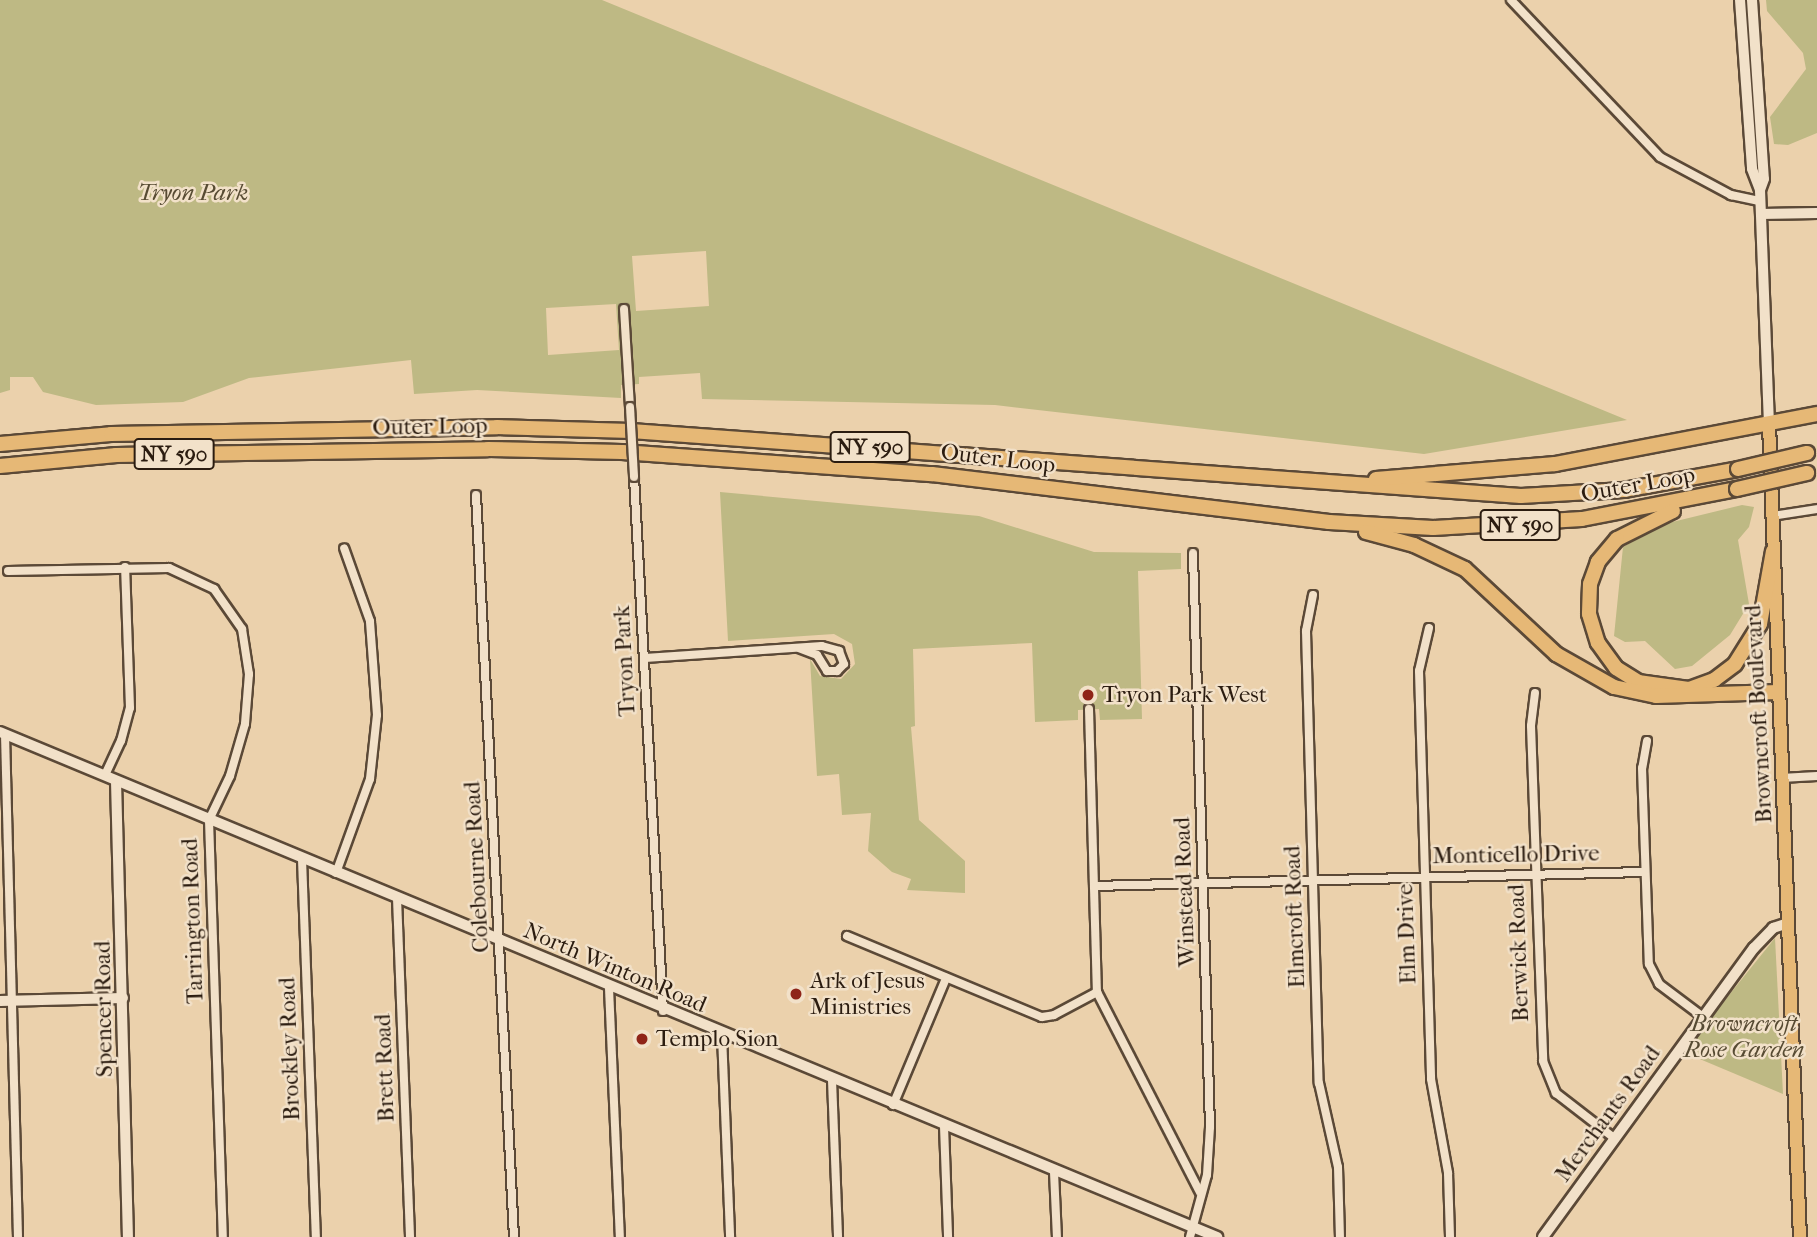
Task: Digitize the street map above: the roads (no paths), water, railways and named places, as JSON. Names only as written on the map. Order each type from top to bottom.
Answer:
[{"type":"highway","points":[[1298,481],[1515,470],[1817,415]]},
{"type":"highway","name":"Outer Loop","points":[[0,444],[96,434],[519,427],[720,435],[1298,481],[1558,496],[1638,488],[1812,452]]},
{"type":"highway","name":"Outer Loop","points":[[0,466],[130,455],[458,449],[609,452],[954,476],[1300,518],[1410,527],[1507,526],[1625,513],[1812,472]]},
{"type":"highway","points":[[1708,695],[1666,689],[1629,677],[1600,647],[1588,614],[1592,575],[1606,550],[1629,530],[1737,489]]},
{"type":"highway","points":[[1300,518],[1398,540],[1447,559],[1490,589],[1560,657],[1603,682],[1645,695],[1778,692]]},
{"type":"highway","points":[[1666,689],[1703,685],[1724,673],[1745,652],[1763,616],[1773,551]]},
{"type":"main road","name":"Browncroft Boulevard","points":[[1740,0],[1753,174],[1760,195]]},
{"type":"main road","name":"Browncroft Boulevard","points":[[1752,0],[1763,170],[1760,195],[1800,1237]]},
{"type":"main road","name":"North Winton Road","points":[[2,733],[1054,1172],[1191,1232],[1217,1237]]},
{"type":"street","points":[[1511,0],[1660,158],[1731,195],[1760,195]]},
{"type":"street","points":[[1761,215],[1817,213]]},
{"type":"street","name":"Tryon Park","points":[[624,309],[663,1011]]},
{"type":"street","name":"Colebourne Road","points":[[476,495],[514,1237]]},
{"type":"street","points":[[1772,516],[1817,509]]},
{"type":"street","points":[[335,873],[370,779],[377,715],[370,621],[344,548]]},
{"type":"street","name":"Winstead Road","points":[[1191,1232],[1200,1192],[1207,1175],[1210,1126],[1194,553]]},
{"type":"street","points":[[105,775],[121,741],[131,691],[125,567]]},
{"type":"street","name":"Tarrington Road","points":[[8,571],[169,568],[199,579],[226,600],[242,629],[249,674],[245,724],[230,776],[209,820],[223,1237]]},
{"type":"street","name":"Elmcroft Road","points":[[1313,595],[1306,631],[1319,1083],[1338,1167],[1340,1237]]},
{"type":"street","name":"Elm Drive","points":[[1429,628],[1419,671],[1424,877],[1431,1079],[1448,1173],[1450,1237]]},
{"type":"street","points":[[645,658],[799,648],[832,648],[844,664],[837,671],[827,671],[817,655],[799,648]]},
{"type":"street","name":"Berwick Road","points":[[1535,693],[1531,726],[1544,1070],[1563,1100],[1614,1138]]},
{"type":"street","points":[[1089,709],[1097,992],[1200,1192]]},
{"type":"street","points":[[2,733],[6,1001],[18,1237]]},
{"type":"street","points":[[1647,741],[1642,768],[1651,971],[1665,990],[1703,1017]]},
{"type":"street","points":[[1781,778],[1817,776]]},
{"type":"street","name":"Spencer Road","points":[[116,781],[128,1237]]},
{"type":"street","name":"Brockley Road","points":[[302,859],[316,1237]]},
{"type":"street","name":"Monticello Drive","points":[[1094,886],[1645,872]]},
{"type":"street","name":"Brett Road","points":[[397,898],[410,1237]]},
{"type":"street","name":"Merchants Road","points":[[1542,1237],[1765,935],[1788,923]]},
{"type":"street","points":[[848,936],[1046,1017],[1097,992]]},
{"type":"street","points":[[893,1105],[946,978]]},
{"type":"street","points":[[609,988],[621,1237]]},
{"type":"street","points":[[6,1001],[123,998]]},
{"type":"street","points":[[722,1035],[730,1237]]},
{"type":"street","points":[[831,1080],[838,1237]]},
{"type":"street","points":[[944,1126],[948,1237]]},
{"type":"street","points":[[1054,1172],[1057,1237]]},
{"type":"place","name":"Tryon Park West","points":[[1088,695]]},
{"type":"place","name":"Ark of Jesus Ministries","points":[[796,994]]},
{"type":"place","name":"Templo Sion","points":[[642,1039]]},
{"type":"park label","name":"Browncroft Rose Garden","points":[[1744,1037]]}]
